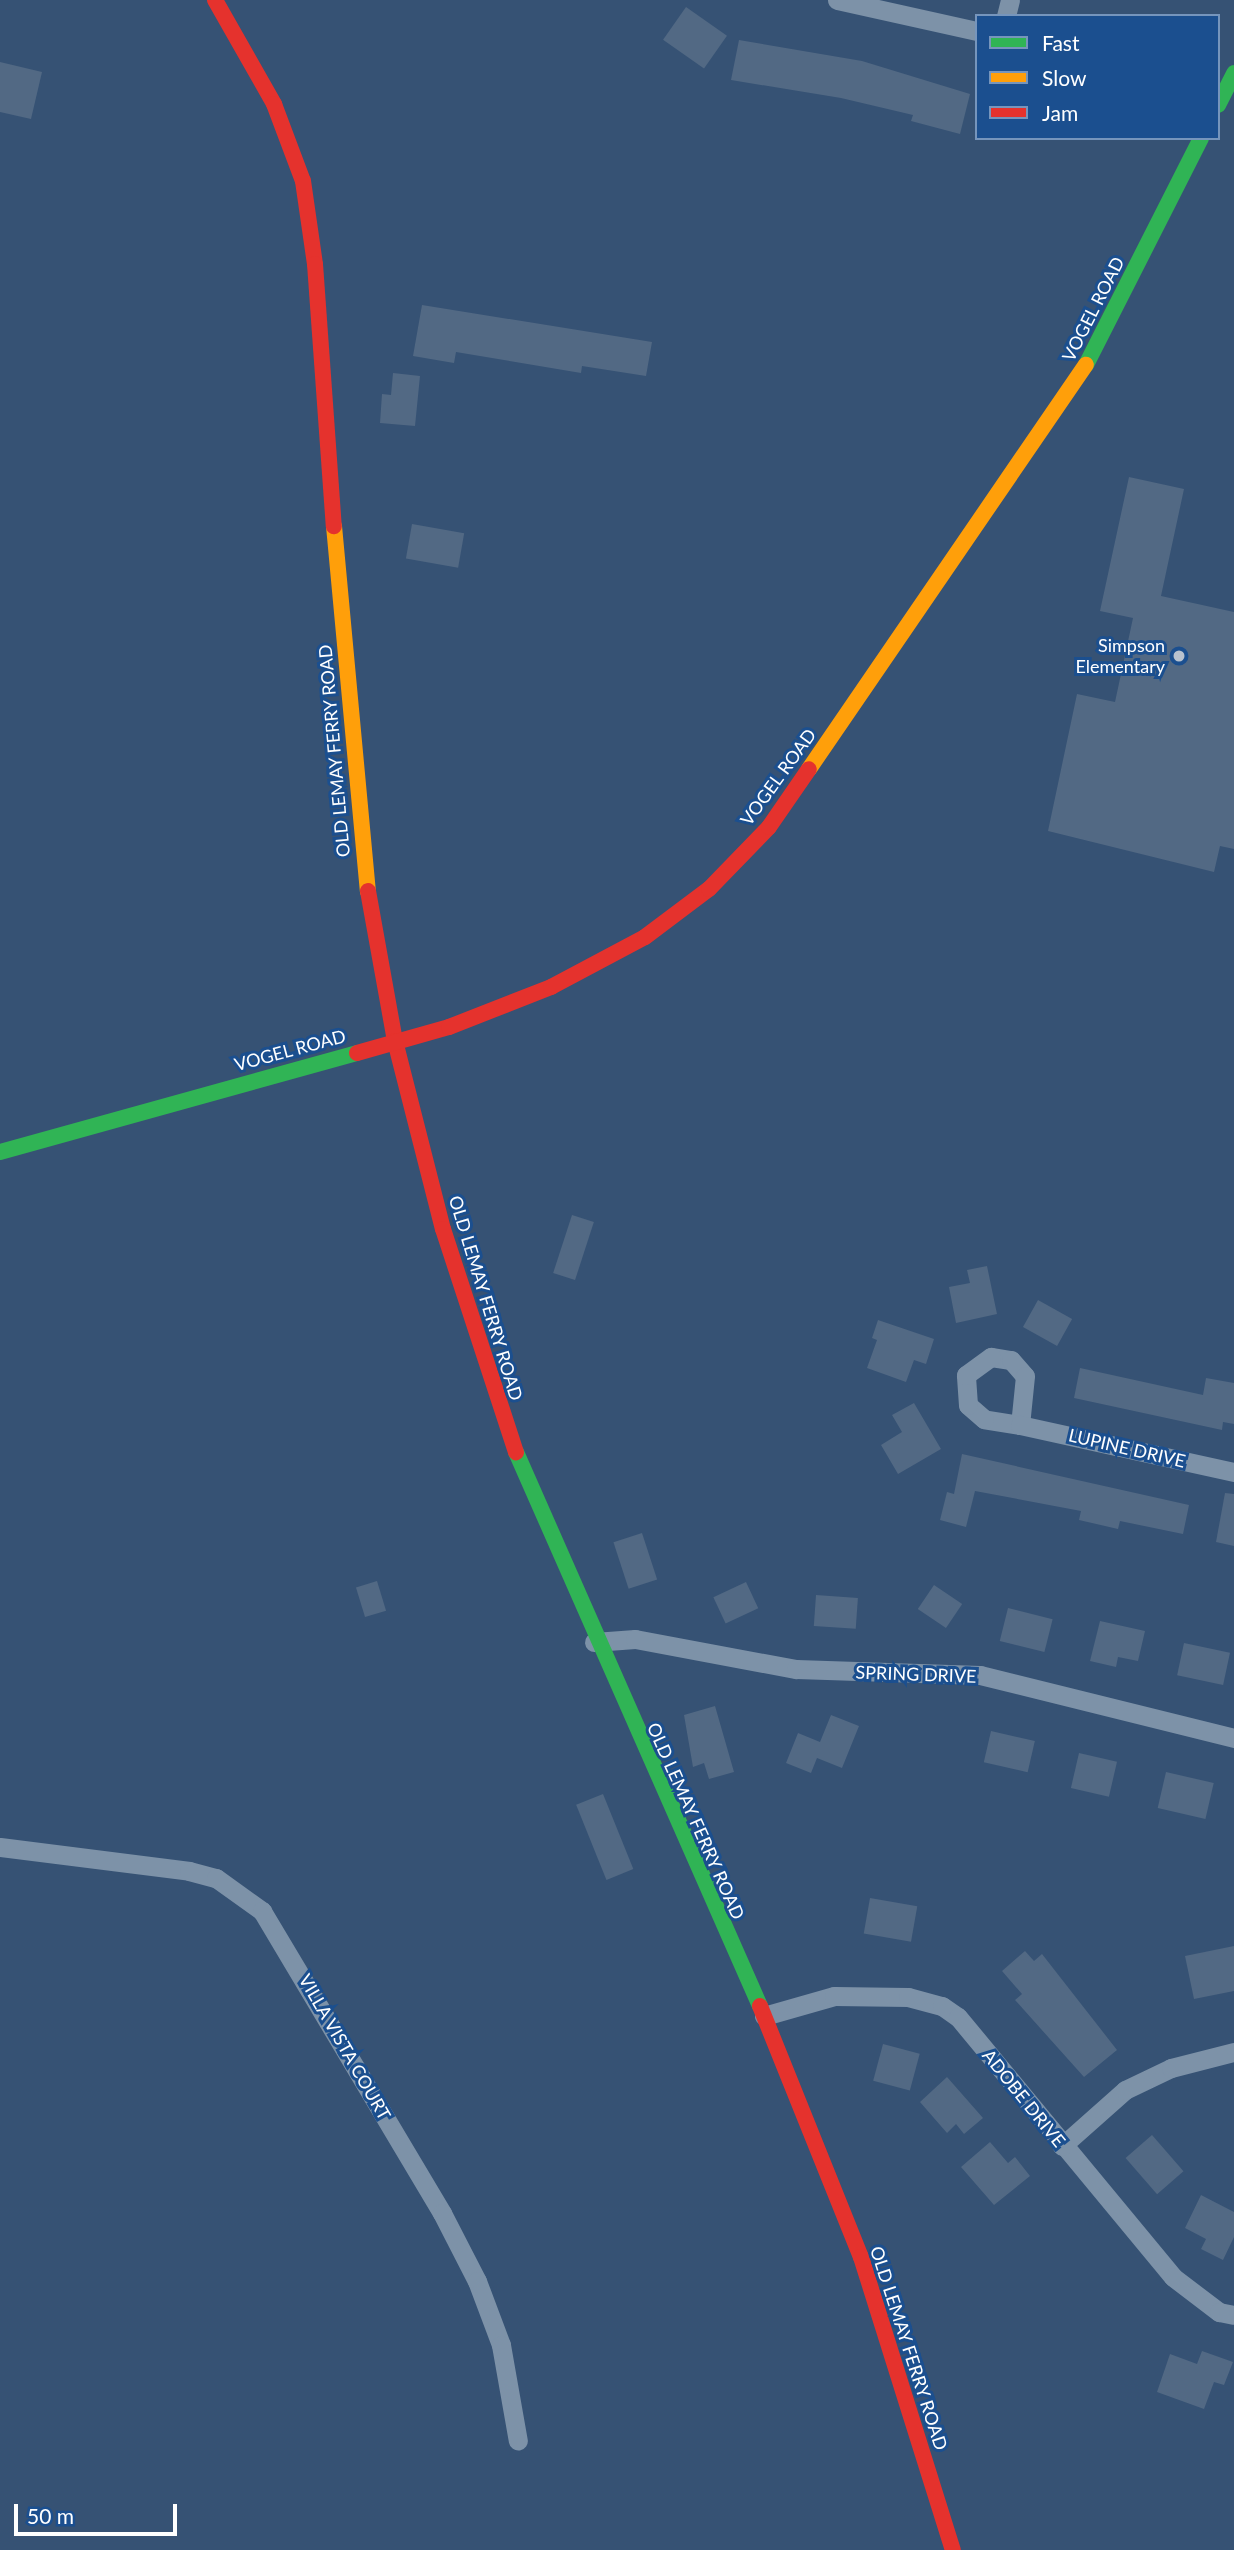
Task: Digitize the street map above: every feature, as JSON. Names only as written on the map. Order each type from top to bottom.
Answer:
[{"type":"main road","name":"OLD LEMAY FERRY ROAD","points":[[215,0],[292,143],[311,223],[358,818],[395,1041],[443,1229],[501,1416],[594,1643],[764,2016],[861,2256],[953,2550]]},
{"type":"main road","points":[[1220,100],[1234,74]]},
{"type":"main road","name":"VOGEL ROAD","points":[[0,1152],[449,1027],[551,987],[645,937],[709,889],[769,827],[1075,387],[1200,140]]},
{"type":"street","points":[[837,0],[975,31]]},
{"type":"street","name":"LUPINE DRIVE","points":[[1020,1424],[1234,1472]]},
{"type":"street","name":"SPRING DRIVE","points":[[594,1643],[635,1639],[796,1669],[981,1675],[1234,1738]]},
{"type":"street","name":"VILLA VISTA COURT","points":[[0,1847],[189,1871],[216,1878],[262,1911],[381,2108],[477,2281],[501,2345],[518,2441]]},
{"type":"street","name":"ADOBE DRIVE","points":[[764,2016],[834,1996],[908,1997],[942,2006],[958,2017],[1173,2277],[1219,2312],[1234,2315]]},
{"type":"street","points":[[1062,2146],[1125,2090],[1171,2068],[1234,2052]]},
{"type":"building","points":[[686,7],[727,36],[704,68],[663,40]]},
{"type":"building","points":[[739,40],[862,61],[970,94],[960,134],[911,121],[913,115],[841,98],[731,80]]},
{"type":"building","points":[[0,62],[42,72],[31,119],[0,112]]},
{"type":"building","points":[[422,305],[652,342],[646,376],[582,366],[581,373],[456,352],[454,363],[413,356]]},
{"type":"building","points":[[393,373],[420,376],[415,426],[380,423],[382,394],[391,395]]},
{"type":"building","name":"Simpson Elementary","points":[[1129,477],[1184,489],[1161,596],[1234,612],[1234,849],[1220,846],[1214,872],[1048,831],[1077,694],[1115,702],[1133,618],[1100,611]]},
{"type":"building","points":[[412,524],[464,533],[458,568],[406,558]]},
{"type":"building","points":[[572,1215],[594,1222],[575,1280],[553,1273]]},
{"type":"building","points":[[987,1266],[997,1314],[956,1323],[949,1287],[970,1283],[967,1270]]},
{"type":"building","points":[[1038,1300],[1072,1319],[1057,1346],[1023,1327]]},
{"type":"building","points":[[878,1320],[934,1339],[926,1364],[914,1360],[906,1382],[867,1368],[877,1340],[872,1338]]},
{"type":"building","points":[[1080,1368],[1203,1395],[1206,1378],[1234,1383],[1234,1424],[1223,1422],[1222,1430],[1074,1398]]},
{"type":"building","points":[[914,1403],[941,1449],[898,1474],[881,1445],[902,1432],[892,1415]]},
{"type":"building","points":[[962,1454],[1189,1505],[1183,1534],[1120,1521],[1118,1529],[1079,1520],[1081,1511],[975,1491],[966,1527],[940,1520],[947,1492],[954,1494]]},
{"type":"building","points":[[1225,1493],[1234,1494],[1234,1546],[1216,1542]]},
{"type":"building","points":[[642,1533],[657,1580],[629,1589],[613,1542]]},
{"type":"building","points":[[377,1581],[386,1611],[365,1617],[356,1587]]},
{"type":"building","points":[[746,1582],[758,1608],[726,1623],[713,1597]]},
{"type":"building","points":[[934,1585],[962,1604],[946,1628],[918,1609]]},
{"type":"building","points":[[816,1595],[858,1598],[856,1629],[814,1626]]},
{"type":"building","points":[[1008,1608],[1053,1619],[1044,1652],[1000,1641]]},
{"type":"building","points":[[1100,1621],[1145,1631],[1138,1661],[1118,1657],[1116,1667],[1090,1661]]},
{"type":"building","points":[[1184,1643],[1230,1653],[1223,1685],[1177,1675]]},
{"type":"building","points":[[715,1706],[734,1772],[709,1779],[704,1763],[693,1767],[684,1715]]},
{"type":"building","points":[[831,1715],[859,1726],[842,1768],[817,1758],[811,1773],[786,1763],[798,1733],[820,1742]]},
{"type":"building","points":[[991,1731],[1035,1741],[1028,1772],[984,1762]]},
{"type":"building","points":[[1079,1753],[1117,1762],[1109,1797],[1071,1788]]},
{"type":"building","points":[[1166,1772],[1214,1783],[1205,1819],[1158,1808]]},
{"type":"building","points":[[603,1794],[633,1869],[606,1880],[576,1805]]},
{"type":"building","points":[[870,1898],[917,1906],[911,1942],[864,1933]]},
{"type":"building","points":[[1234,1946],[1234,1991],[1194,1999],[1185,1956]]},
{"type":"building","points":[[1025,1951],[1034,1961],[1042,1954],[1117,2050],[1084,2077],[1015,2000],[1022,1994],[1002,1971]]},
{"type":"building","points":[[883,2044],[920,2054],[910,2091],[873,2081]]},
{"type":"building","points":[[947,2077],[983,2118],[964,2134],[956,2124],[947,2133],[920,2102]]},
{"type":"building","points":[[1152,2135],[1183,2171],[1157,2194],[1126,2158]]},
{"type":"building","points":[[990,2142],[1008,2163],[1015,2157],[1030,2176],[994,2205],[961,2167]]},
{"type":"building","points":[[1201,2195],[1234,2212],[1234,2237],[1223,2260],[1201,2249],[1206,2239],[1185,2228]]},
{"type":"building","points":[[1202,2351],[1233,2362],[1224,2385],[1214,2382],[1204,2409],[1157,2392],[1170,2354],[1197,2364]]},
{"type":"traffic: fast","points":[[1220,101],[1234,73]]},
{"type":"traffic: fast","points":[[1086,365],[1200,140]]},
{"type":"traffic: fast","points":[[0,1152],[357,1053]]},
{"type":"traffic: fast","points":[[516,1452],[760,2006]]},
{"type":"traffic: slow","points":[[809,769],[1086,365]]},
{"type":"traffic: slow","points":[[334,526],[368,891]]},
{"type":"traffic: jam","points":[[215,0],[274,104],[303,181],[315,264],[334,526]]},
{"type":"traffic: jam","points":[[357,1053],[449,1027],[551,987],[645,937],[709,889],[769,827],[809,769]]},
{"type":"traffic: jam","points":[[368,891],[395,1041],[443,1229],[516,1452]]},
{"type":"traffic: jam","points":[[760,2006],[861,2257],[953,2550]]},
{"type":"place","name":"Simpson Elementary","points":[[1179,656]]}]
